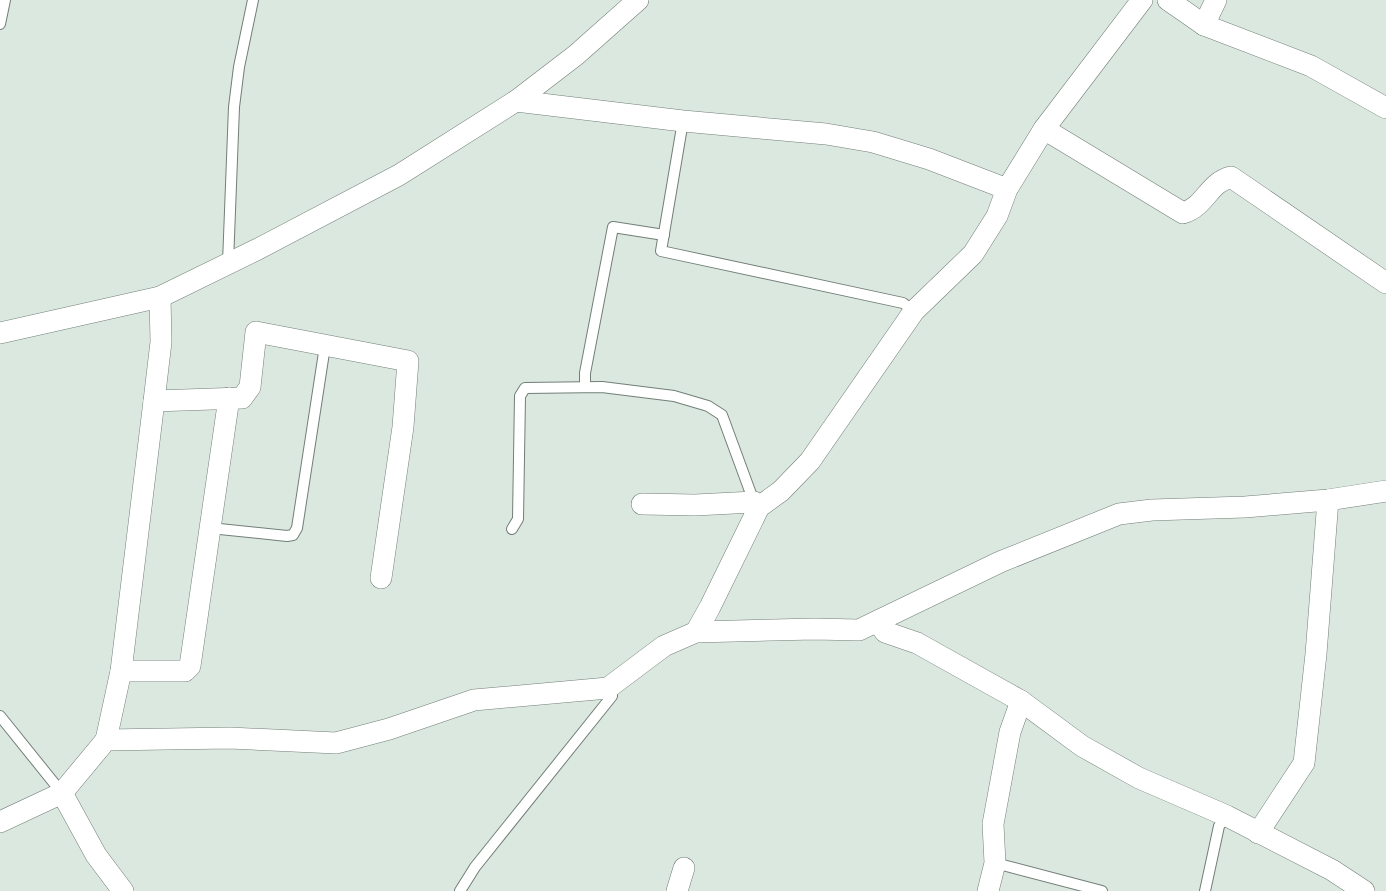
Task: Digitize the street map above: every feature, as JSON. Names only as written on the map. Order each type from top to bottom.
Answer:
[{"type":"street","points":[[0,333],[160,297],[399,175],[516,101],[576,55],[639,0]]},
{"type":"street","points":[[642,504],[756,504],[781,491],[810,461],[914,311],[973,254],[997,216],[1007,189],[1044,129],[1142,0]]},
{"type":"street","points":[[1168,0],[1204,25],[1311,66],[1386,108]]},
{"type":"street","points":[[1204,25],[1216,0]]},
{"type":"street","points":[[516,101],[826,134],[873,142],[929,159],[1007,189]]},
{"type":"street","points":[[1044,129],[1183,213],[1193,210],[1221,179],[1232,177],[1386,283]]},
{"type":"street","points":[[0,822],[62,792],[106,740],[121,671],[154,402],[160,342],[160,297]]},
{"type":"street","points":[[154,402],[242,398],[250,387],[256,332],[408,361],[403,427],[381,578]]},
{"type":"street","points":[[121,671],[185,670],[190,666],[229,398]]},
{"type":"street","points":[[106,740],[230,738],[336,743],[389,729],[474,700],[608,688],[664,646],[696,632],[859,630],[1000,562],[1119,514],[1328,500],[1386,491]]},
{"type":"street","points":[[1258,833],[1304,763],[1316,654],[1328,500]]},
{"type":"street","points":[[696,632],[710,607],[756,504]]},
{"type":"street","points":[[878,622],[885,632],[916,642],[1021,701],[1082,746],[1139,778],[1227,816],[1332,870],[1364,891]]},
{"type":"street","points":[[988,891],[994,863],[993,824],[1010,732],[1021,701]]},
{"type":"street","points":[[62,792],[96,855],[123,891]]},
{"type":"street","points":[[677,891],[684,868]]},
{"type":"lane","points":[[0,24],[5,0]]},
{"type":"lane","points":[[228,263],[234,107],[239,67],[253,0]]},
{"type":"lane","points":[[682,120],[661,251],[903,303],[914,311]]},
{"type":"lane","points":[[585,387],[585,373],[613,227],[663,236]]},
{"type":"lane","points":[[210,528],[293,535],[297,528],[325,345]]},
{"type":"lane","points":[[512,529],[518,519],[520,396],[525,388],[602,387],[674,396],[708,406],[722,415],[756,504]]},
{"type":"lane","points":[[460,891],[476,867],[612,696],[608,688]]},
{"type":"lane","points":[[0,716],[62,792]]},
{"type":"lane","points":[[1205,891],[1219,826],[1227,816]]},
{"type":"lane","points":[[994,863],[1102,891]]}]
